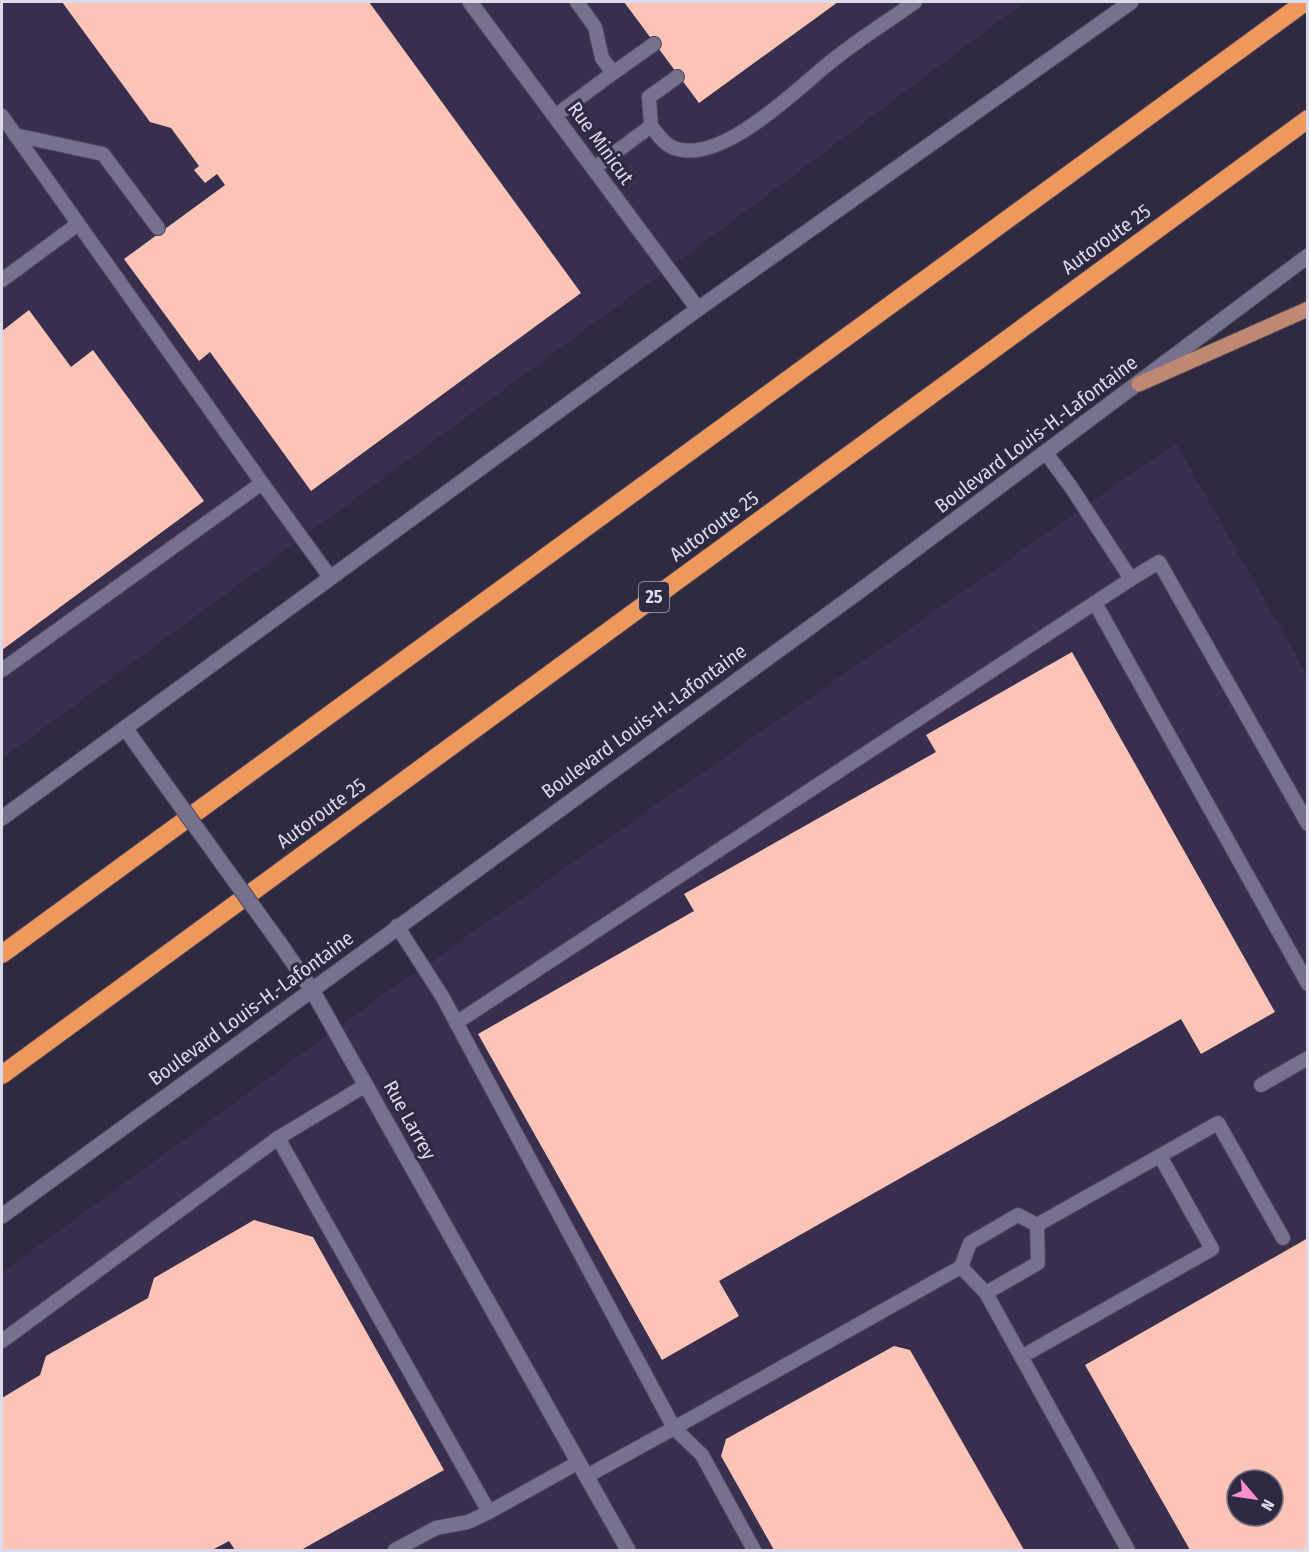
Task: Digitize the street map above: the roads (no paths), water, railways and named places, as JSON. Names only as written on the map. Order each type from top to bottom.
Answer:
[{"type":"highway","points":[[2,954],[1305,2]]},
{"type":"highway","name":"Autoroute 25","points":[[2,1075],[1308,119]]},
{"type":"main road","name":"Rue Minicut","points":[[470,2],[698,309]]},
{"type":"main road","points":[[2,818],[698,309],[1131,2]]},
{"type":"main road","name":"Boulevard Louis-H.-Lafontaine","points":[[2,1216],[1046,453],[1308,256]]},
{"type":"main road","points":[[1139,384],[1308,309]]},
{"type":"main road","name":"Rue Larrey","points":[[124,728],[312,990],[628,1551]]},
{"type":"lane","points":[[577,2],[595,27],[602,58],[613,73]]},
{"type":"lane","points":[[677,77],[649,97],[651,126],[664,143],[675,148],[695,148],[725,140],[763,119],[822,69],[915,2]]},
{"type":"lane","points":[[555,116],[654,44]]},
{"type":"lane","points":[[2,116],[330,577]]},
{"type":"lane","points":[[593,169],[651,126]]},
{"type":"lane","points":[[15,135],[103,154],[158,228]]},
{"type":"lane","points":[[2,280],[78,224]]},
{"type":"lane","points":[[1046,453],[1131,579]]},
{"type":"lane","points":[[2,670],[262,483]]},
{"type":"lane","points":[[456,1023],[1159,562],[1308,824]]},
{"type":"lane","points":[[1095,603],[1308,984]]},
{"type":"lane","points":[[398,926],[456,1023],[674,1428],[702,1455],[754,1551]]},
{"type":"lane","points":[[1261,1084],[1308,1058]]},
{"type":"lane","points":[[2,1341],[278,1138],[366,1085]]},
{"type":"lane","points":[[1037,1225],[1218,1123],[1283,1238]]},
{"type":"lane","points":[[278,1138],[489,1512]]},
{"type":"lane","points":[[1021,1357],[1212,1249],[1160,1156]]},
{"type":"lane","points":[[395,1551],[436,1528],[468,1522],[674,1428],[961,1267],[970,1243],[1018,1215],[1037,1225]]},
{"type":"lane","points":[[986,1293],[1038,1263],[1037,1225]]},
{"type":"lane","points":[[961,1267],[986,1293],[1128,1551]]}]
